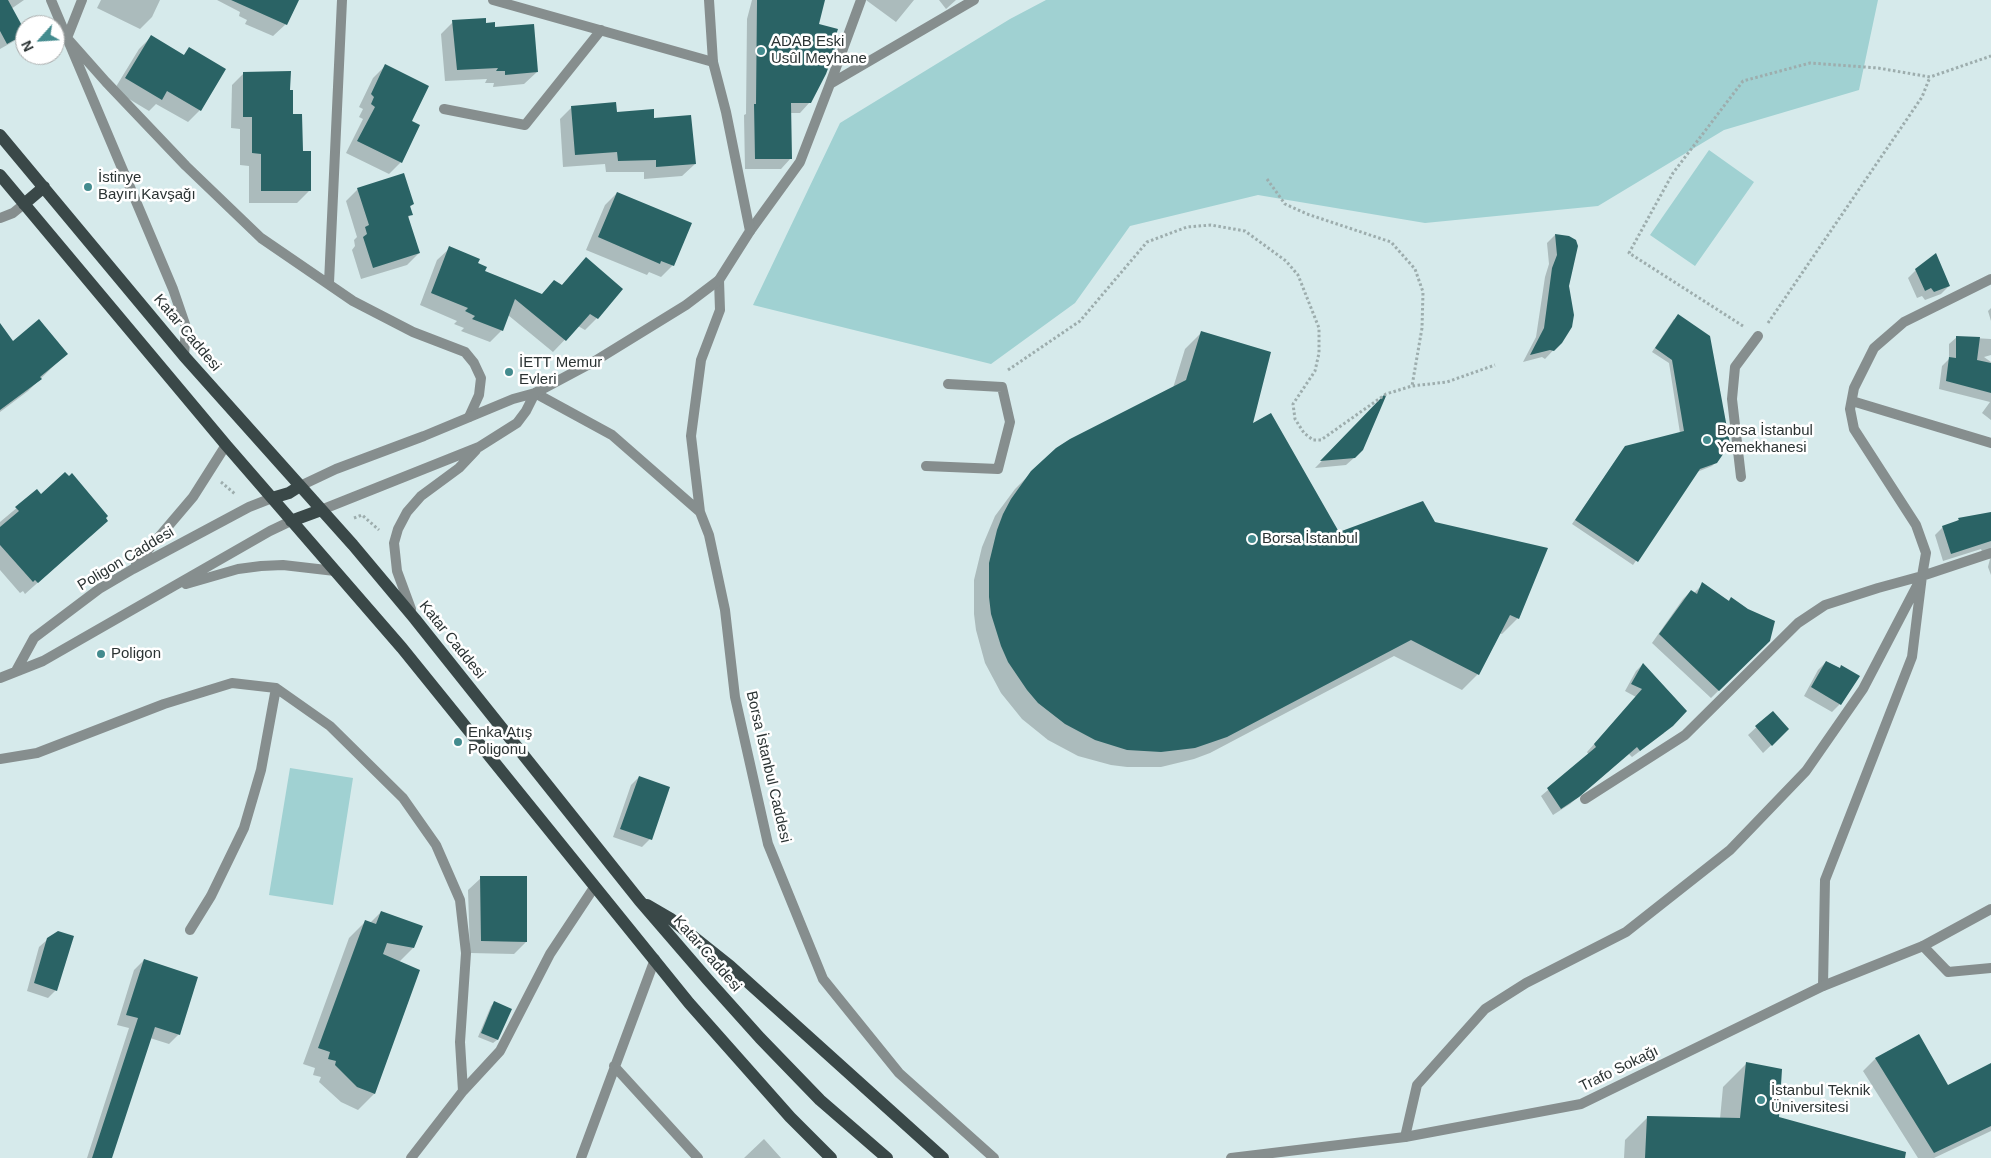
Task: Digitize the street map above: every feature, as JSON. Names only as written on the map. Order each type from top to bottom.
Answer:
[{"type":"main road","name":"Katar Caddesi","points":[[0,135],[184,356],[322,510],[415,619],[639,900],[760,1038],[820,1100],[887,1158]]},
{"type":"main road","points":[[0,175],[226,446],[402,648],[689,1003],[784,1110],[831,1158]]},
{"type":"main road","points":[[24,204],[44,187]]},
{"type":"main road","points":[[272,498],[289,493],[300,486]]},
{"type":"main road","points":[[291,521],[322,510]]},
{"type":"main road","points":[[639,900],[671,919],[730,966],[943,1158]]},
{"type":"street","points":[[51,0],[173,289],[186,327],[184,356]]},
{"type":"street","points":[[67,38],[82,0]]},
{"type":"street","points":[[328,283],[342,0]]},
{"type":"street","points":[[493,0],[713,62]]},
{"type":"street","points":[[709,0],[713,62],[726,112],[750,231]]},
{"type":"street","points":[[300,486],[336,469],[514,399],[535,393],[595,361],[678,310],[718,280],[750,231],[800,162],[861,0]]},
{"type":"street","points":[[830,84],[974,0]]},
{"type":"street","points":[[444,108],[525,125],[601,30]]},
{"type":"street","points":[[67,38],[186,166],[261,238],[353,301],[413,332],[465,352],[474,363],[481,378],[479,395],[469,417]]},
{"type":"street","points":[[0,218],[13,213],[24,204]]},
{"type":"street","points":[[1823,986],[1825,880],[1912,657],[1926,553],[1916,525],[1854,429],[1850,409],[1854,388],[1874,348],[1904,322],[1991,279]]},
{"type":"street","points":[[700,512],[691,436],[701,360],[720,310],[718,280]]},
{"type":"street","points":[[1741,477],[1732,399],[1735,367],[1758,336]]},
{"type":"street","points":[[926,466],[998,469],[1010,422],[1002,387],[948,384]]},
{"type":"street","points":[[322,510],[479,447],[517,424],[535,393]]},
{"type":"street","name":"Borsa İstanbul Caddesi","points":[[535,393],[612,435],[700,512],[709,535],[725,610],[735,697],[768,844],[823,979],[899,1073],[994,1158]]},
{"type":"street","points":[[1852,401],[1991,443]]},
{"type":"street","points":[[133,568],[192,497],[226,446]]},
{"type":"street","points":[[415,619],[404,595],[397,571],[394,543],[398,529],[408,512],[421,496],[459,468],[479,447]]},
{"type":"street","name":"Poligon Caddesi","points":[[16,671],[34,638],[99,589],[133,568],[249,507],[272,498]]},
{"type":"street","points":[[0,678],[43,661],[270,530],[291,521]]},
{"type":"street","points":[[1585,799],[1685,735],[1805,618],[1825,606],[1991,553]]},
{"type":"street","points":[[173,587],[238,569],[261,566],[283,565],[335,571]]},
{"type":"street","points":[[1405,1138],[1417,1084],[1485,1009],[1526,983],[1626,932],[1730,850],[1806,771],[1863,689],[1922,576]]},
{"type":"street","points":[[0,759],[37,753],[164,704],[232,682],[276,688],[337,733],[403,798],[436,845],[460,900],[466,953],[460,1042],[463,1091]]},
{"type":"street","points":[[190,930],[227,866],[244,828],[261,770],[276,688]]},
{"type":"street","points":[[411,1158],[463,1091],[500,1051],[550,954],[595,886]]},
{"type":"street","name":"Trafo Sokağı","points":[[1231,1158],[1405,1138],[1581,1104],[1823,986],[1923,946],[1991,909]]},
{"type":"street","points":[[1923,946],[1948,972],[1991,968]]},
{"type":"street","points":[[581,1158],[655,960]]},
{"type":"street","points":[[614,1066],[698,1158]]},
{"type":"path","points":[[1930,77],[1922,97],[1758,336],[1629,253],[1673,173],[1743,81],[1810,63],[1878,68],[1930,77],[1991,56]]},
{"type":"path","points":[[1267,179],[1285,204],[1307,214],[1391,242],[1415,269],[1423,292],[1422,319],[1412,386]]},
{"type":"path","points":[[1002,387],[1005,372],[1080,321],[1147,242],[1187,227],[1211,225],[1245,231],[1286,261],[1298,275],[1319,328],[1319,353],[1315,371],[1293,404],[1295,419],[1308,437],[1313,440],[1321,440],[1386,394],[1412,386],[1447,382],[1495,365]]},
{"type":"shaded area","points":[[1046,0],[1878,0],[1859,90],[1724,130],[1598,206],[1425,223],[1258,195],[1130,226],[1075,303],[991,364],[753,305],[840,123],[1010,19]]},
{"type":"shaded area","points":[[1709,150],[1754,182],[1695,266],[1650,235]]},
{"type":"shaded area","points":[[290,768],[353,778],[333,905],[269,895]]},
{"type":"building","points":[[0,0],[8,0],[16,15],[15,40],[7,44],[0,31]]},
{"type":"building","points":[[231,0],[299,0],[287,25]]},
{"type":"building","points":[[757,0],[825,0],[819,24],[838,29],[836,35],[840,36],[826,74],[811,103],[791,103],[792,159],[755,159],[754,104],[756,104]]},
{"type":"building","points":[[486,18],[486,23],[495,22],[495,27],[534,24],[538,72],[505,75],[505,71],[496,71],[498,68],[457,70],[452,20]]},
{"type":"building","points":[[151,35],[184,55],[189,47],[226,69],[201,111],[167,91],[162,100],[125,78]]},
{"type":"building","points":[[385,64],[429,86],[412,121],[420,125],[402,163],[357,141],[375,107],[371,104],[374,97],[371,94]]},
{"type":"building","points":[[291,71],[290,90],[293,90],[293,114],[302,114],[303,151],[311,151],[311,191],[261,191],[261,154],[252,153],[252,117],[243,117],[243,72]]},
{"type":"building","points":[[616,102],[617,112],[654,109],[654,118],[691,115],[696,164],[656,167],[656,160],[618,161],[617,152],[575,155],[571,106]]},
{"type":"building","points":[[404,173],[414,204],[410,206],[413,215],[408,216],[420,253],[373,268],[363,237],[367,234],[365,227],[369,225],[357,188]]},
{"type":"building","points":[[617,192],[692,223],[674,266],[661,261],[660,264],[598,237]]},
{"type":"building","points":[[1555,234],[1569,236],[1576,240],[1578,246],[1569,286],[1574,315],[1572,327],[1562,343],[1554,351],[1550,350],[1530,355],[1544,328],[1552,268],[1557,255]]},
{"type":"building","points":[[449,246],[480,259],[478,263],[487,267],[485,271],[542,294],[554,280],[562,285],[586,257],[623,289],[598,319],[590,314],[566,341],[515,299],[503,331],[472,319],[475,316],[465,311],[468,308],[431,293]]},
{"type":"building","points":[[1936,253],[1950,286],[1934,292],[1931,288],[1925,291],[1915,269]]},
{"type":"building","name":"Borsa İstanbul Yemekhanesi","points":[[1678,314],[1710,336],[1730,444],[1717,463],[1700,469],[1638,562],[1575,520],[1625,446],[1684,431],[1672,360],[1655,348]]},
{"type":"building","points":[[39,319],[68,354],[40,377],[42,379],[0,410],[0,323],[13,341]]},
{"type":"building","name":"Borsa İstanbul","points":[[1201,331],[1271,352],[1253,423],[1271,413],[1339,532],[1423,501],[1435,522],[1548,548],[1519,619],[1510,615],[1479,675],[1411,640],[1227,737],[1195,748],[1161,752],[1127,750],[1095,740],[1065,724],[1038,703],[1027,690],[1008,662],[991,614],[989,563],[1003,514],[1031,471],[1056,448],[1186,380]]},
{"type":"building","points":[[1956,336],[1980,337],[1977,360],[1991,363],[1991,393],[1946,381],[1949,357],[1956,358]]},
{"type":"building","points":[[1384,395],[1386,396],[1363,450],[1355,458],[1320,461]]},
{"type":"building","points":[[65,472],[69,476],[72,473],[108,516],[106,518],[108,521],[38,583],[35,580],[33,582],[0,545],[0,527],[19,511],[15,507],[37,489],[41,494]]},
{"type":"building","points":[[1991,512],[1991,541],[1951,554],[1942,526],[1959,520],[1958,518]]},
{"type":"building","points":[[1702,582],[1729,601],[1731,597],[1748,609],[1775,621],[1770,641],[1719,691],[1659,634],[1691,590],[1697,594]]},
{"type":"building","points":[[1826,661],[1840,668],[1841,665],[1860,676],[1841,705],[1811,687]]},
{"type":"building","points":[[1643,663],[1687,711],[1673,726],[1640,751],[1637,747],[1579,797],[1561,809],[1547,788],[1596,747],[1594,744],[1642,689],[1631,684]]},
{"type":"building","points":[[1773,711],[1789,729],[1772,746],[1755,726]]},
{"type":"building","points":[[639,776],[670,787],[652,840],[620,829]]},
{"type":"building","points":[[480,876],[527,876],[527,942],[481,941]]},
{"type":"building","points":[[381,911],[423,926],[414,948],[387,943],[383,954],[420,970],[375,1094],[357,1087],[335,1065],[336,1061],[328,1059],[330,1052],[318,1048],[365,920],[376,924]]},
{"type":"building","points":[[58,931],[74,936],[57,991],[34,983],[47,938]]},
{"type":"building","points":[[144,959],[198,977],[180,1035],[155,1027],[112,1158],[92,1158],[138,1018],[126,1015]]},
{"type":"building","points":[[494,1001],[512,1009],[498,1040],[481,1033]]},
{"type":"building","points":[[1919,1034],[1948,1085],[1991,1063],[1991,1126],[1934,1153],[1875,1058]]},
{"type":"building","points":[[1746,1062],[1782,1069],[1779,1117],[1906,1152],[1905,1158],[1645,1158],[1647,1116],[1740,1118]]},
{"type":"place","name":"ADAB Eski Usûl Meyhane","points":[[761,51]]},
{"type":"place","name":"İstinye Bayırı Kavşağı","points":[[88,187]]},
{"type":"place","name":"İETT Memur Evleri","points":[[509,372]]},
{"type":"place","name":"Borsa İstanbul Yemekhanesi","points":[[1707,440]]},
{"type":"place","name":"Borsa İstanbul","points":[[1252,539]]},
{"type":"place","name":"Poligon","points":[[101,654]]},
{"type":"place","name":"Enka Atış Poligonu","points":[[458,742]]},
{"type":"place","name":"İstanbul Teknik Üniversitesi","points":[[1761,1100]]}]
